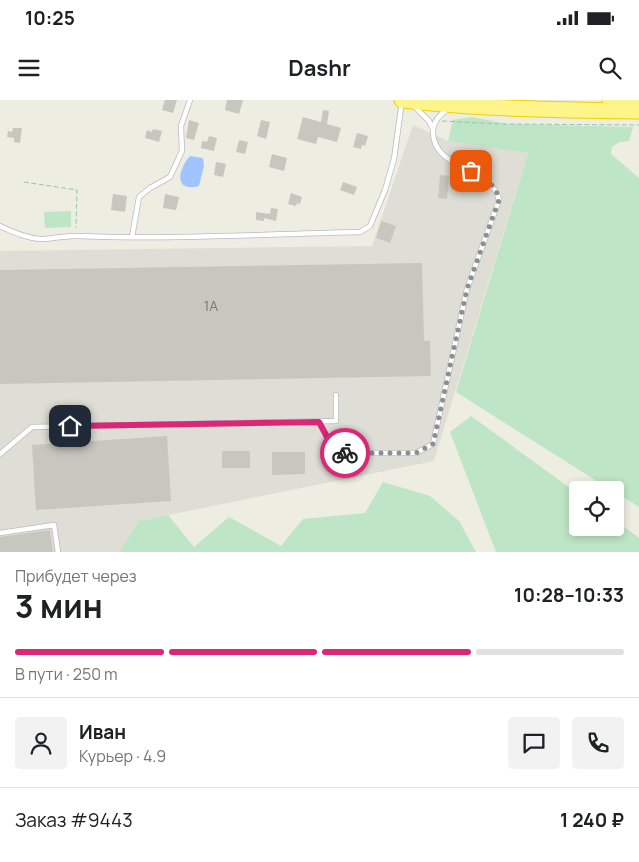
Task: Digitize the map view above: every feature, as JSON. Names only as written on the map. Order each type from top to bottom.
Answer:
[{"type":"highway","points":[[403,100],[456,105],[555,110],[639,111]]},
{"type":"highway","points":[[610,100],[639,100]]},
{"type":"lane","points":[[132,237],[138,197],[170,177],[182,151],[181,126],[190,100]]},
{"type":"lane","points":[[0,226],[14,233],[40,239],[76,236],[132,237],[360,232],[370,226],[385,190],[394,160],[403,100],[423,113],[433,131]]},
{"type":"lane","points":[[319,422],[333,448],[343,453],[416,453],[433,444],[467,289],[499,200],[497,190],[486,180],[441,153],[434,139],[435,121],[446,110],[456,105]]},
{"type":"lane","points":[[0,454],[32,427],[336,421],[336,395]]},
{"type":"lane","points":[[0,533],[54,525],[58,552]]},
{"type":"path","points":[[435,121],[499,124],[639,125]]},
{"type":"path","points":[[24,182],[77,190],[76,236]]},
{"type":"shaded area","points":[[413,125],[448,141],[528,152],[434,461],[139,521],[119,552],[0,552],[0,251],[372,246]]},
{"type":"green space","points":[[472,117],[508,124],[633,127],[629,141],[619,142],[612,147],[611,154],[639,178],[639,507],[624,498],[624,481],[597,481],[456,392],[528,153],[448,141],[453,120]]},
{"type":"green space","points":[[71,211],[71,227],[45,228],[44,212]]},
{"type":"green space","points":[[471,416],[569,487],[569,536],[624,536],[624,527],[639,538],[639,552],[496,552],[450,432]]},
{"type":"green space","points":[[383,482],[430,496],[459,521],[476,552],[119,552],[139,521],[168,515],[194,547],[229,517],[281,546],[303,519],[365,513]]},
{"type":"water","points":[[190,156],[203,158],[204,166],[199,186],[190,187],[181,183],[180,178],[183,167]]},
{"type":"building","points":[[165,100],[177,100],[173,113],[162,110]]},
{"type":"building","points":[[227,100],[243,100],[239,114],[225,110]]},
{"type":"building","points":[[323,110],[329,111],[327,124],[341,128],[337,142],[318,137],[316,144],[297,139],[303,117],[321,122]]},
{"type":"building","points":[[189,120],[199,123],[194,140],[186,138]]},
{"type":"building","points":[[261,120],[270,122],[266,139],[257,136]]},
{"type":"building","points":[[13,128],[22,128],[20,143],[14,142],[14,138],[7,137],[8,131],[12,132]]},
{"type":"building","points":[[153,129],[162,131],[159,142],[145,138],[147,130],[152,132]]},
{"type":"building","points":[[357,133],[368,136],[365,146],[362,145],[361,149],[353,147]]},
{"type":"building","points":[[209,136],[217,138],[214,151],[201,148],[202,141],[207,142]]},
{"type":"building","points":[[239,140],[248,142],[245,154],[236,152]]},
{"type":"building","points":[[272,154],[287,158],[284,171],[269,167]]},
{"type":"building","points":[[216,162],[226,164],[223,177],[214,175]]},
{"type":"building","points":[[440,175],[449,176],[447,199],[438,198]]},
{"type":"building","points":[[343,182],[357,187],[354,195],[340,190]]},
{"type":"building","points":[[291,193],[302,197],[300,204],[297,203],[296,206],[288,204]]},
{"type":"building","points":[[113,194],[127,196],[125,212],[111,210]]},
{"type":"building","points":[[165,194],[179,197],[176,210],[163,208]]},
{"type":"building","points":[[271,208],[278,209],[276,221],[264,218],[264,221],[256,220],[256,212],[270,214]]},
{"type":"building","points":[[381,221],[396,226],[390,243],[376,238]]},
{"type":"building","points":[[422,263],[424,341],[430,341],[431,376],[0,384],[0,270]]},
{"type":"building","points":[[167,436],[171,501],[36,510],[32,445]]},
{"type":"building","points":[[222,451],[250,451],[250,468],[222,468]]},
{"type":"building","points":[[272,452],[305,452],[305,474],[272,475]]},
{"type":"building","points":[[50,530],[53,552],[0,552],[0,537]]},
{"type":"way so far","points":[[345,453],[416,453],[433,444],[467,289],[499,200],[497,190],[486,180],[471,171]]},
{"type":"route","points":[[70,426],[319,422],[333,448],[345,453]]}]
